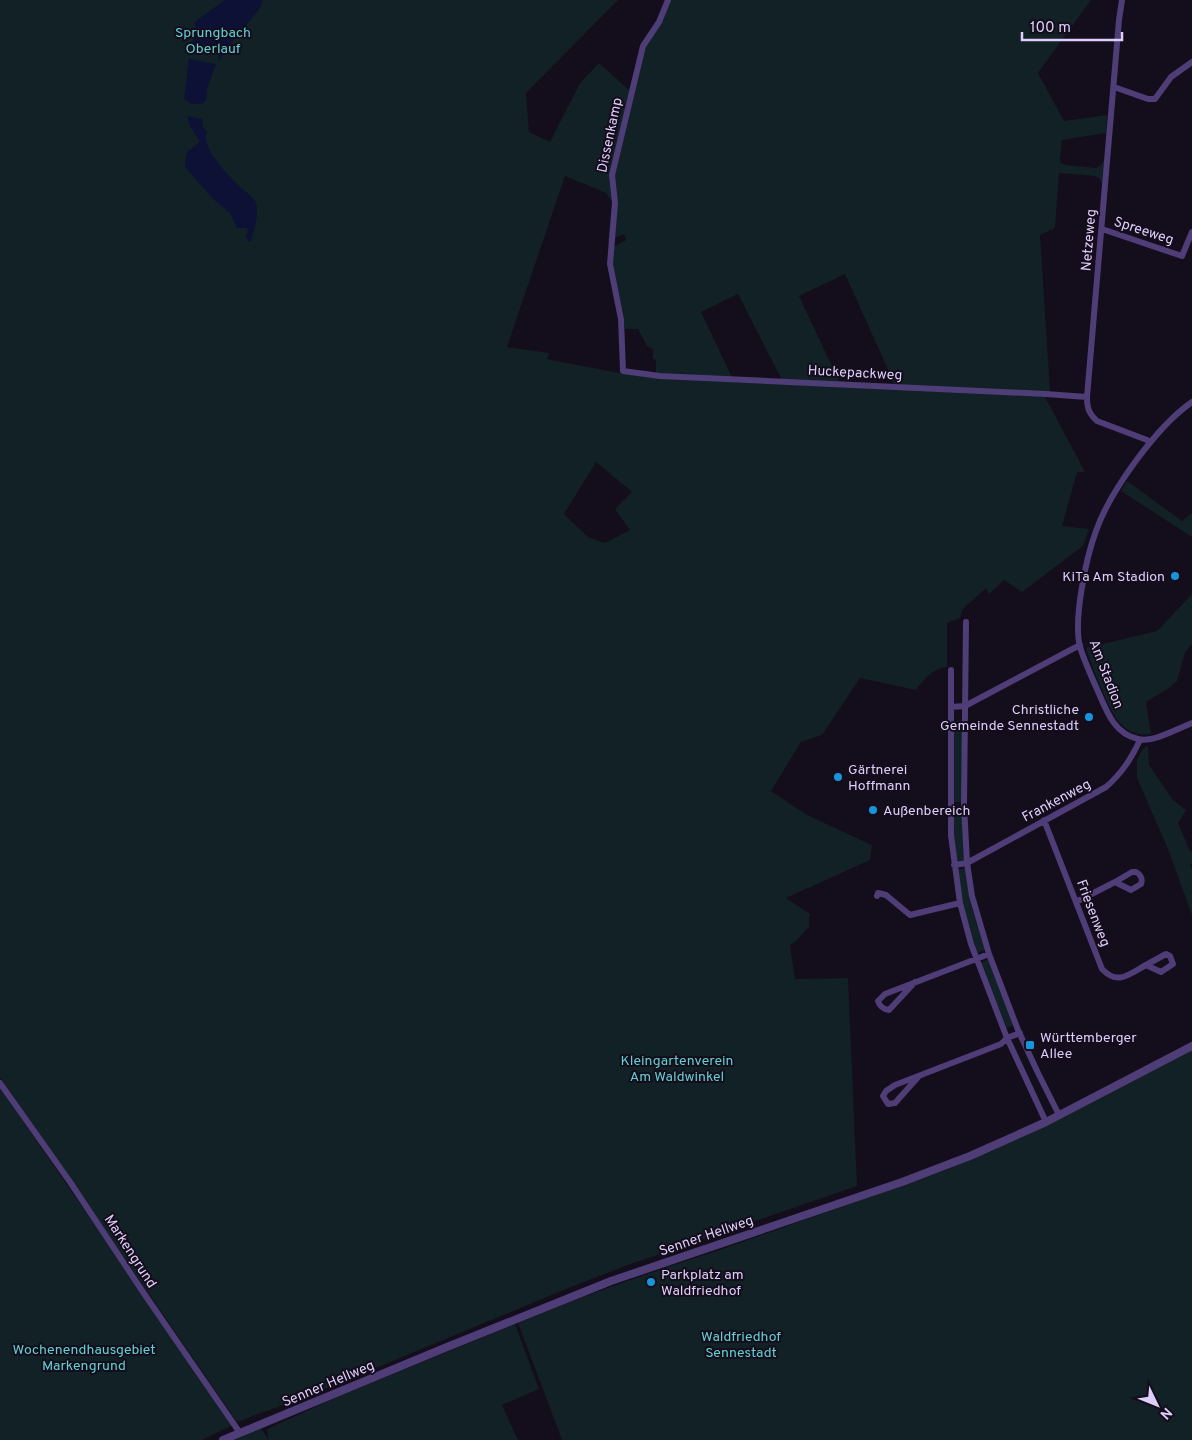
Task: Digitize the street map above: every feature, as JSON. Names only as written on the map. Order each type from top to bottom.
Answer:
[{"type":"street","name":"Dissenkamp","points":[[623,371],[621,319],[610,264],[615,202],[612,175],[643,46],[659,22],[668,0]]},
{"type":"street","name":"Netzeweg","points":[[1122,0],[1087,397],[1088,409],[1091,416],[1097,421],[1150,443]]},
{"type":"street","points":[[1114,87],[1148,99],[1154,99],[1171,78],[1192,62]]},
{"type":"street","name":"Spreeweg","points":[[1102,229],[1182,256],[1192,232]]},
{"type":"street","name":"Huckepackweg","points":[[623,371],[660,376],[1087,397]]},
{"type":"street","name":"Am Stadion","points":[[1140,740],[1119,729],[1108,716],[1080,645],[1080,606],[1083,582],[1096,529],[1128,472],[1169,421],[1192,402]]},
{"type":"street","points":[[966,622],[964,805],[967,863],[972,896],[989,954],[1020,1033],[1059,1115]]},
{"type":"street","points":[[951,707],[965,706],[1080,645]]},
{"type":"street","points":[[951,670],[950,835],[960,903],[977,959],[1007,1038],[1046,1122]]},
{"type":"street","points":[[1140,740],[1150,739],[1192,723]]},
{"type":"street","name":"Frankenweg","points":[[967,863],[1106,787],[1130,760],[1140,740]]},
{"type":"street","name":"Friesenweg","points":[[1044,820],[1102,968],[1108,975],[1114,978],[1121,978],[1146,965]]},
{"type":"street","points":[[954,865],[967,863]]},
{"type":"street","points":[[1076,902],[1115,882]]},
{"type":"street","points":[[877,896],[878,893],[886,895],[906,914],[910,915],[960,903]]},
{"type":"street","points":[[915,982],[889,1010],[884,1010],[880,1006],[878,1001],[885,994],[915,982],[989,954]]},
{"type":"street","points":[[919,1076],[895,1103],[888,1104],[885,1101],[883,1096],[886,1091],[895,1085],[1001,1044],[1007,1038],[1020,1033]]},
{"type":"street","name":"Senner Hellweg","points":[[223,1440],[455,1343],[603,1284],[934,1170],[1046,1122],[1192,1046]]},
{"type":"street","name":"Markengrund","points":[[0,1083],[70,1182],[240,1433]]},
{"type":"green space","points":[[0,0],[618,0],[526,93],[529,132],[550,142],[580,83],[599,63],[629,90],[641,45],[657,22],[665,0],[1091,0],[1038,73],[1064,121],[1107,115],[1106,133],[1062,140],[1060,159],[1061,163],[1066,165],[1096,168],[1104,160],[1102,184],[1100,179],[1095,176],[1059,173],[1055,228],[1040,235],[1050,390],[1045,397],[1085,472],[1077,472],[1062,526],[1089,529],[1083,546],[1022,592],[1004,580],[989,594],[986,588],[962,610],[960,618],[947,623],[947,667],[929,675],[916,690],[860,678],[822,735],[801,742],[771,791],[807,815],[872,845],[870,860],[786,898],[810,914],[809,927],[790,945],[795,979],[848,978],[857,1186],[628,1265],[313,1394],[237,1422],[0,1077]],"holes":[[[565,176],[606,193],[612,202],[608,241],[624,234],[626,240],[613,247],[612,265],[623,311],[625,329],[638,329],[647,346],[653,349],[653,359],[656,360],[656,373],[691,374],[693,380],[656,378],[602,370],[547,359],[549,353],[507,347]],[[845,274],[894,383],[839,381],[799,296]],[[738,294],[781,379],[732,377],[701,312]],[[596,462],[632,492],[615,509],[630,530],[605,543],[588,537],[564,514]]]},
{"type":"green space","points":[[1127,481],[1182,521],[1192,513],[1192,537],[1121,491]]},
{"type":"green space","points":[[1192,594],[1192,644],[1185,653],[1177,681],[1146,702],[1151,734],[1133,732],[1125,728],[1114,716],[1086,648],[1157,631]]},
{"type":"green space","points":[[962,720],[962,802],[953,802],[954,721]]},
{"type":"green space","points":[[1147,746],[1149,765],[1173,800],[1186,810],[1178,823],[1190,851],[1192,851],[1192,863],[1190,866],[1192,868],[1192,915],[1168,849],[1137,778],[1137,760],[1142,750]]},
{"type":"green space","points":[[954,807],[962,808],[964,860],[957,861],[954,838]]},
{"type":"green space","points":[[965,868],[972,908],[985,950],[977,953],[965,915],[957,870]]},
{"type":"green space","points":[[988,959],[1014,1025],[1007,1028],[981,963]]},
{"type":"green space","name":"Waldfriedhof Sennestadt","points":[[1192,1050],[1192,1440],[562,1440],[518,1323],[615,1285],[943,1171],[996,1149],[1063,1117]]},
{"type":"green space","name":"Wochenendhausgebiet Markengrund","points":[[0,1088],[233,1425],[202,1440],[0,1440]]},
{"type":"green space","points":[[515,1324],[539,1389],[502,1405],[518,1440],[269,1440],[267,1429],[335,1398]]},
{"type":"green space","points":[[261,1429],[269,1440],[234,1440]]},
{"type":"shaded area","points":[[224,0],[263,0],[260,8],[223,53],[220,60],[218,60],[218,50],[195,49],[193,40],[197,30],[194,23]]},
{"type":"shaded area","points":[[189,59],[216,64],[208,85],[207,98],[202,104],[191,104],[184,99]]},
{"type":"shaded area","points":[[187,116],[202,119],[203,127],[207,132],[208,146],[212,154],[231,178],[255,201],[257,218],[251,241],[249,242],[246,237],[247,228],[237,228],[230,213],[212,198],[186,168],[187,152],[200,142],[190,126]]},
{"type":"place","name":"KiTa Am Stadion","points":[[1175,576]]},
{"type":"place","name":"Christliche Gemeinde Sennestadt","points":[[1089,717]]},
{"type":"place","name":"Gärtnerei Hoffmann","points":[[838,777]]},
{"type":"place","name":"Außenbereich","points":[[873,810]]},
{"type":"place","name":"Württemberger Allee","points":[[1030,1045]]},
{"type":"place","name":"Parkplatz am Waldfriedhof","points":[[651,1282]]},
{"type":"park label","name":"Sprungbach Oberlauf","points":[[213,40]]},
{"type":"park label","name":"Kleingartenverein Am Waldwinkel","points":[[677,1068]]}]
